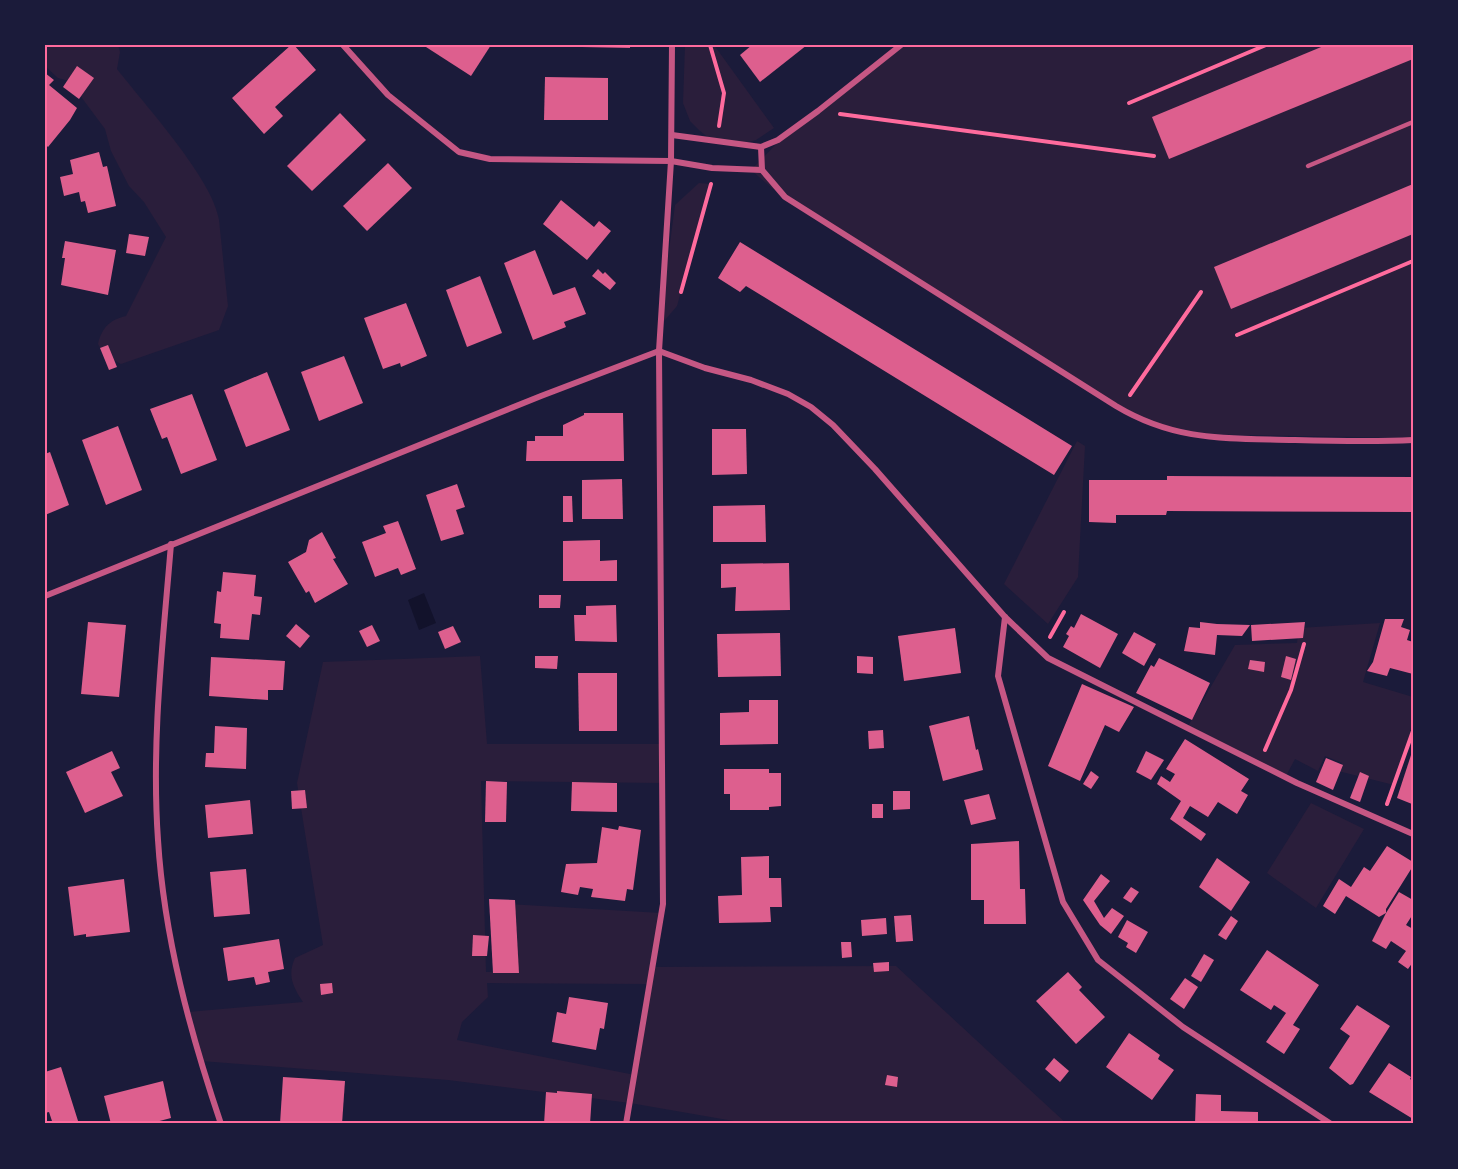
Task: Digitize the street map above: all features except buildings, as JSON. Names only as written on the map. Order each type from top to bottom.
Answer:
[{"type":"street","points":[[343,45],[388,95],[459,152],[490,159],[671,161],[712,168],[762,170]]},
{"type":"street","points":[[626,1124],[663,904],[659,351],[671,161],[672,45]]},
{"type":"street","points":[[672,135],[761,147],[778,140],[818,111],[901,45]]},
{"type":"street","points":[[761,147],[762,170],[785,197],[1121,409],[1147,422],[1179,433],[1207,438],[1374,442],[1413,440]]},
{"type":"street","points":[[45,596],[541,396],[659,351],[705,368],[751,380],[788,394],[811,407],[833,425],[868,461],[1005,617],[1048,658],[1258,764],[1413,834]]},
{"type":"street","points":[[171,544],[157,729],[158,840],[165,910],[173,949],[205,1077],[221,1124]]},
{"type":"street","points":[[1005,617],[998,676],[1063,902],[1098,960],[1183,1027],[1331,1124]]},
{"type":"lane","points":[[1308,166],[1413,122]]},
{"type":"path","points":[[710,45],[724,93],[717,142]]},
{"type":"path","points":[[1129,103],[1266,45]]},
{"type":"path","points":[[818,111],[1154,156]]},
{"type":"path","points":[[680,295],[711,184],[712,168]]},
{"type":"path","points":[[1237,335],[1413,261]]},
{"type":"path","points":[[1121,409],[1201,292]]},
{"type":"path","points":[[1041,652],[1064,612]]},
{"type":"path","points":[[1258,764],[1292,690],[1304,644]]},
{"type":"path","points":[[1379,819],[1386,806],[1413,731]]},
{"type":"shaded area","points":[[45,45],[118,45],[120,52],[117,69],[176,142],[204,184],[214,203],[219,220],[228,306],[219,330],[121,364],[104,355],[98,344],[102,333],[111,322],[126,316],[166,237],[144,202],[129,186],[111,151],[105,129],[73,82],[58,78],[45,66]]},
{"type":"shaded area","points":[[685,45],[714,45],[774,128],[756,140],[744,143],[709,138],[700,131],[690,121],[683,103]]},
{"type":"shaded area","points":[[901,45],[1413,45],[1413,438],[1178,434],[1140,421],[772,188],[751,170],[782,138]]},
{"type":"shaded area","points":[[699,183],[711,184],[677,306],[659,327],[675,205]]},
{"type":"shaded area","points":[[1077,441],[1085,446],[1078,577],[1048,624],[1004,584]]},
{"type":"shaded area","points":[[424,593],[436,623],[419,630],[408,600]]},
{"type":"shaded area","points":[[1380,623],[1363,682],[1413,697],[1413,731],[1394,785],[1338,771],[1342,763],[1325,756],[1318,771],[1295,759],[1285,778],[1187,728],[1235,645],[1297,643],[1299,628]]},
{"type":"shaded area","points":[[480,656],[487,744],[661,744],[661,783],[481,781],[486,972],[508,971],[508,904],[661,913],[653,967],[896,966],[1067,1124],[751,1124],[630,1103],[448,1080],[201,1061],[188,1012],[303,1002],[292,981],[291,970],[295,958],[323,945],[297,783],[323,662]],"holes":[[[487,983],[649,984],[635,1075],[457,1040],[462,1022],[488,997]]]},
{"type":"shaded area","points":[[1311,803],[1364,829],[1316,908],[1267,873]]}]
